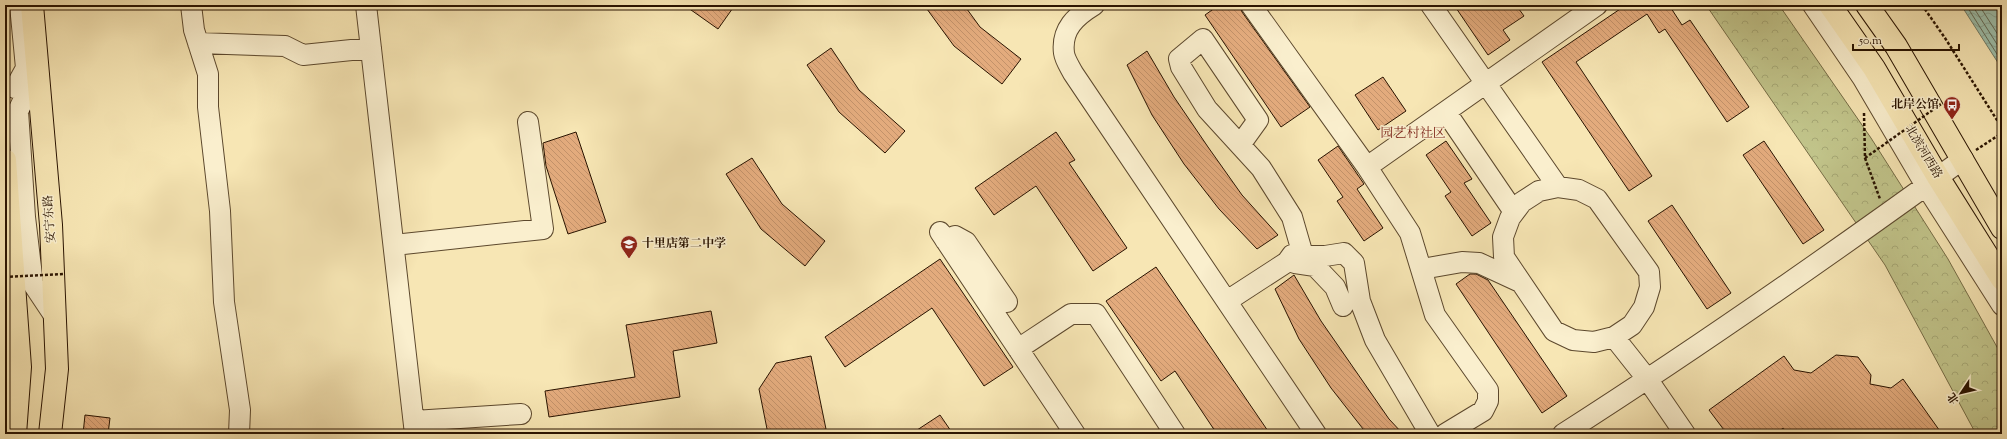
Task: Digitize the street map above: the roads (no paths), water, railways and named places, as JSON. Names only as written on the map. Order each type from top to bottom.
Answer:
[{"type":"main road","name":"安宁东路","points":[[32,5],[51,225],[55,317],[57,370],[50,434]]},
{"type":"main road","name":"北滨河西路","points":[[1830,5],[1874,68],[1932,182],[2002,279]]},
{"type":"main road","points":[[1868,5],[1896,46],[1999,222]]},
{"type":"main road","points":[[5,160],[20,367],[11,402],[15,434]]},
{"type":"main road","points":[[1932,182],[1952,180],[1976,196],[1999,222]]},
{"type":"street","points":[[5,109],[26,68],[20,5]]},
{"type":"street","points":[[191,5],[194,30],[208,74],[208,107],[220,211],[224,302],[240,410],[239,434]]},
{"type":"street","points":[[366,5],[414,428],[521,414]]},
{"type":"street","points":[[1094,5],[1078,15],[1066,32],[1064,54],[1073,73],[1316,434]]},
{"type":"street","points":[[1251,5],[1367,167],[1410,234],[1435,315],[1488,390],[1488,401],[1483,411],[1445,434]]},
{"type":"street","points":[[1432,5],[1485,84],[1558,187]]},
{"type":"street","points":[[1367,167],[1597,5]]},
{"type":"street","points":[[1813,5],[1932,182],[2002,305]]},
{"type":"street","points":[[1240,145],[1258,120],[1203,39],[1179,59],[1181,67],[1207,108],[1240,145],[1261,168],[1292,217],[1295,258]]},
{"type":"street","points":[[198,43],[285,46],[303,55],[371,48]]},
{"type":"street","points":[[1446,112],[1514,212]]},
{"type":"street","points":[[394,245],[543,229],[528,122]]},
{"type":"street","points":[[1563,434],[1648,380],[1886,216],[1963,159]]},
{"type":"street","points":[[1558,187],[1579,190],[1597,199],[1649,272],[1650,287],[1644,307],[1632,325],[1614,337],[1594,342],[1573,340],[1554,331],[1504,257],[1503,237],[1510,218],[1514,212],[1522,202],[1539,191],[1558,187]]},
{"type":"street","points":[[1007,302],[966,242],[955,236],[943,236],[1075,434]]},
{"type":"street","points":[[1227,301],[1295,258],[1344,254],[1354,263],[1360,301],[1375,340],[1430,434]]},
{"type":"street","points":[[1295,258],[1315,266],[1334,286],[1343,306]]},
{"type":"street","points":[[1422,269],[1462,262],[1479,263],[1520,282]]},
{"type":"street","points":[[1018,349],[1071,314],[1096,314],[1175,434]]},
{"type":"street","points":[[1614,337],[1648,380],[1685,434]]},
{"type":"water","points":[[1961,5],[2002,5],[2002,69]]},
{"type":"place","name":"北岸公馆","points":[[1952,120]]},
{"type":"place","name":"十里店第二中学","points":[[629,259]]},
{"type":"district","name":"园艺村社区","points":[[1413,134]]}]
